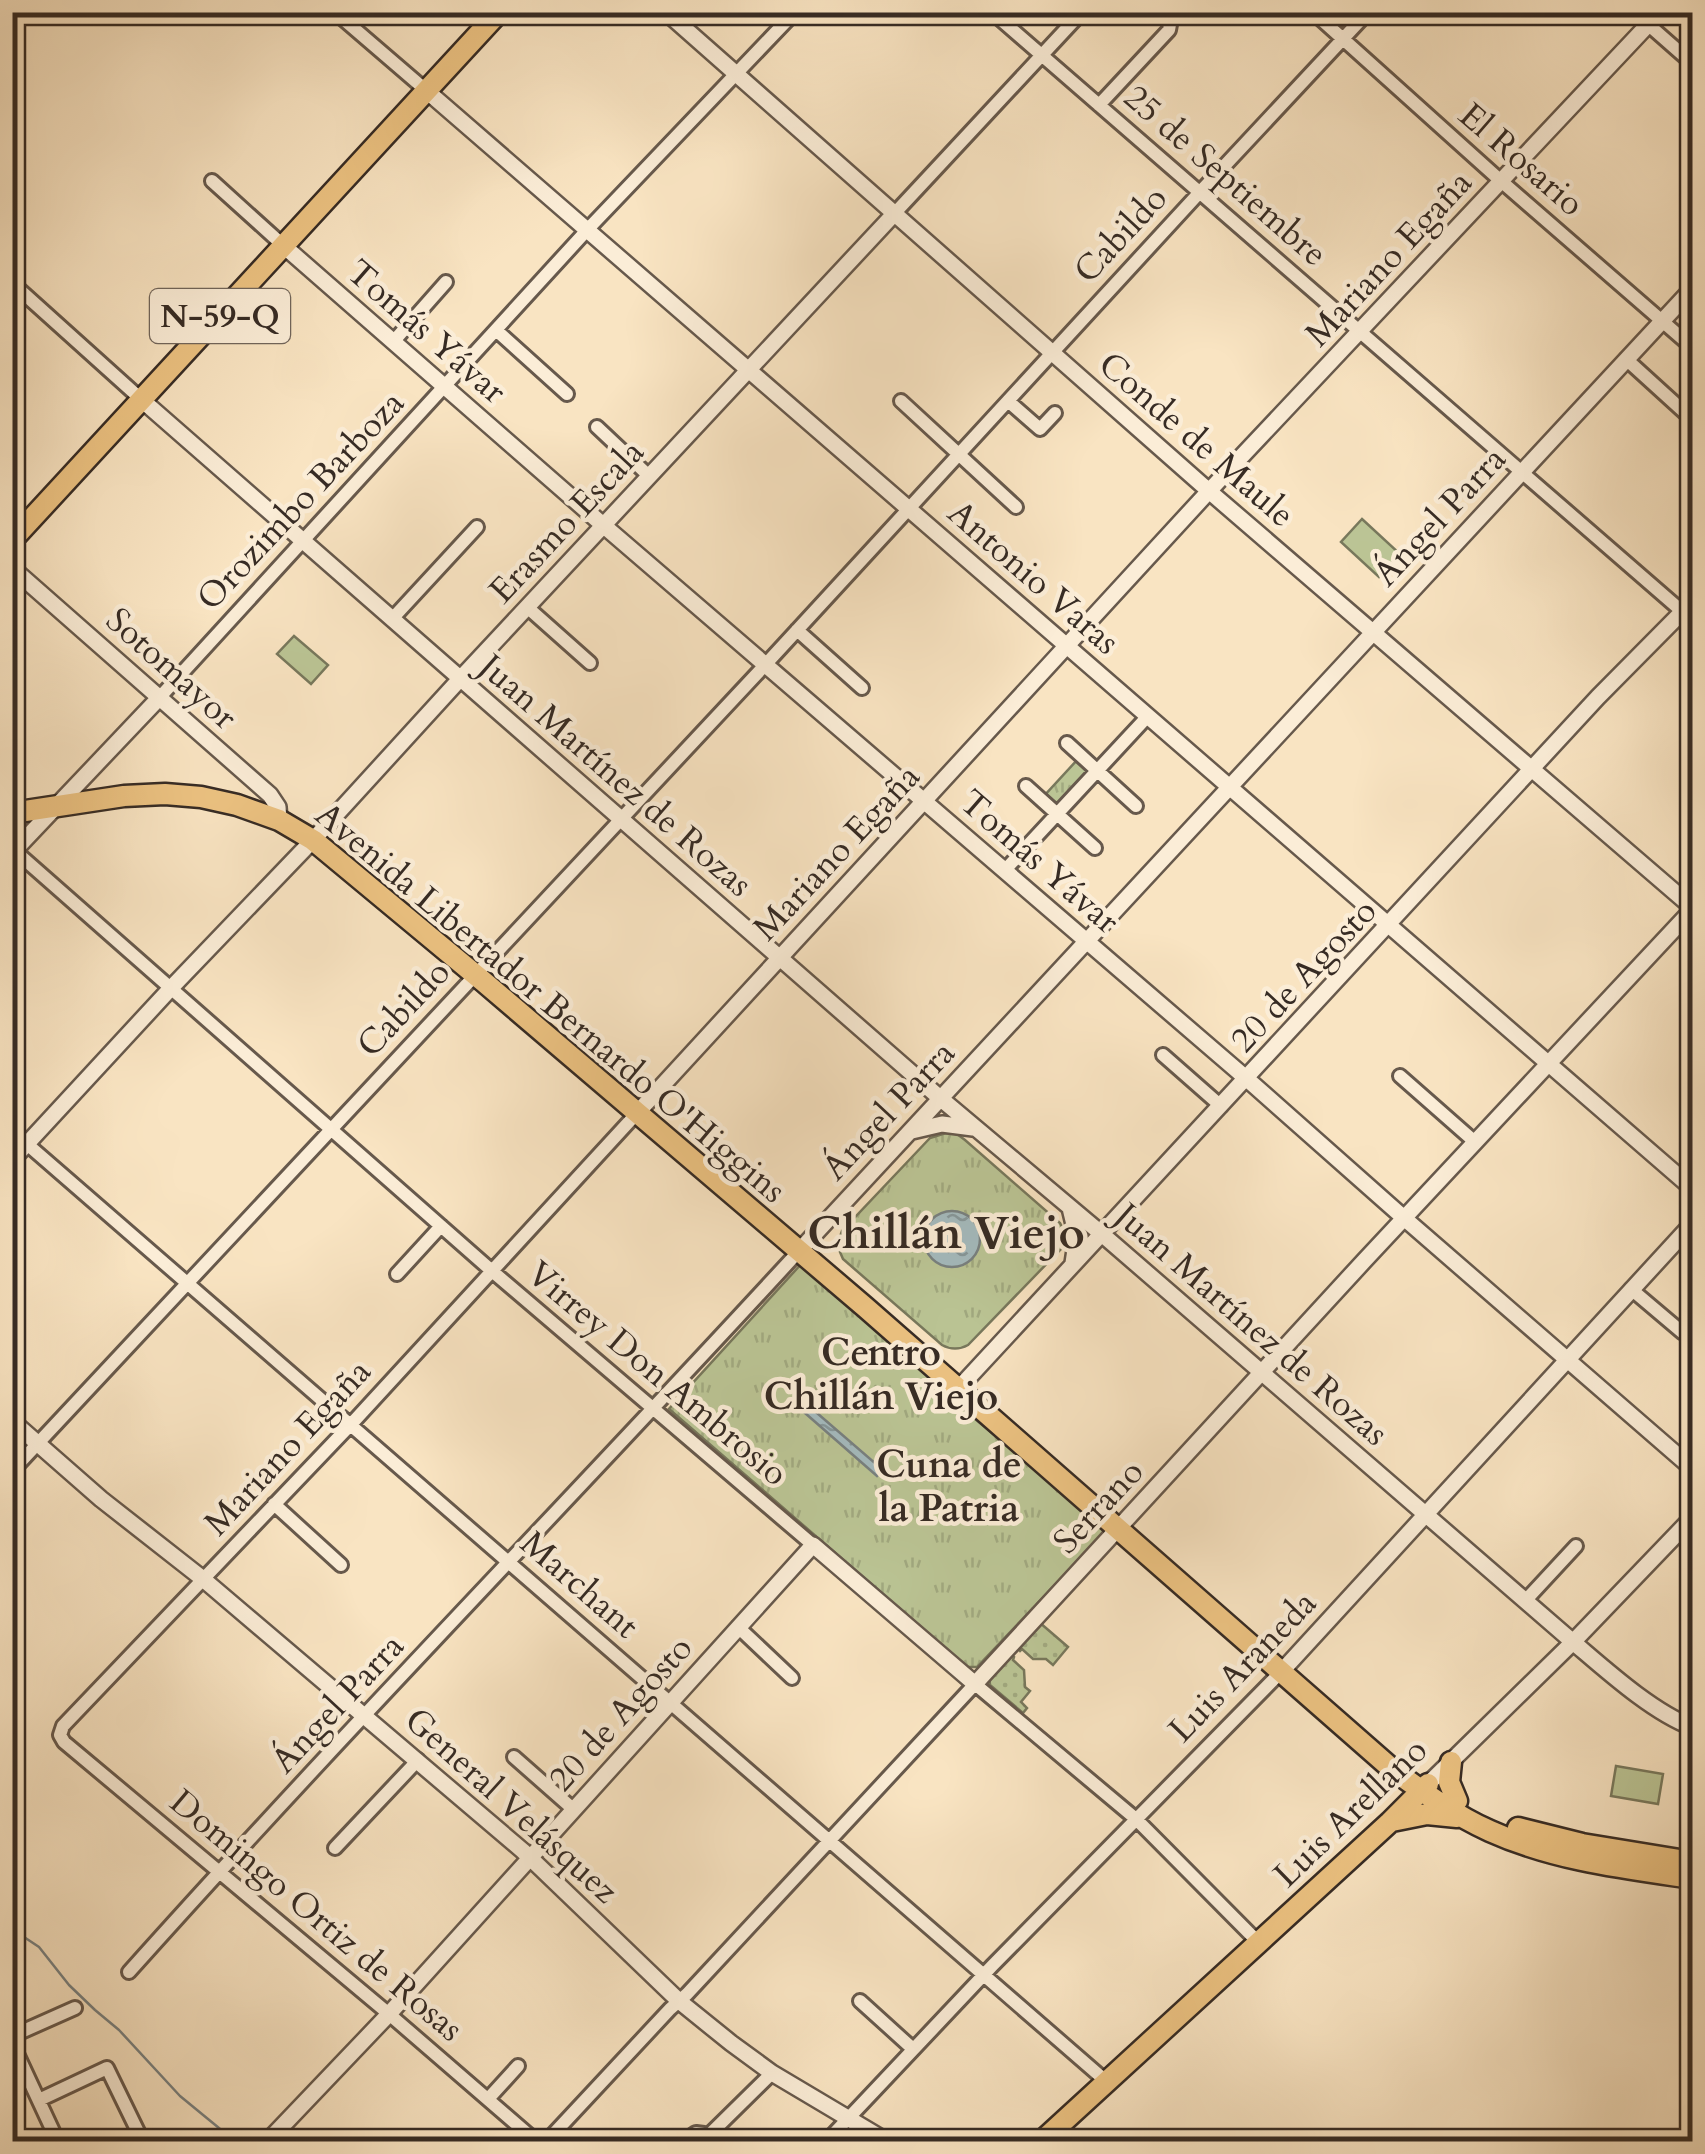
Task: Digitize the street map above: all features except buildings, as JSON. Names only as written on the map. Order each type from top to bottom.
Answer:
[{"type":"main road","name":"N-59-Q","points":[[12,540],[499,12]]},
{"type":"main road","name":"Avenida Libertador Bernardo O'Higgins","points":[[12,813],[124,796],[202,797],[279,820],[313,840],[638,1112],[1303,1689],[1335,1710],[1425,1787],[1472,1822],[1524,1844],[1571,1858],[1692,1878]]},
{"type":"main road","points":[[1451,1762],[1449,1782],[1457,1801]]},
{"type":"main road","name":"Avenida Libertador Bernardo O'Higgins","points":[[1425,1787],[1540,1835],[1692,1862]]},
{"type":"main road","name":"Luis Arellano","points":[[1041,2142],[1425,1787]]},
{"type":"main road","points":[[1390,1822],[1427,1814],[1472,1822]]},
{"type":"street","name":"Antonio Varas","points":[[335,12],[1692,1188]]},
{"type":"street","name":"Conde de Maule","points":[[666,12],[1209,491],[1692,908]]},
{"type":"street","name":"Orozimbo Barboza","points":[[14,852],[588,229],[795,12]]},
{"type":"street","name":"25 de Septiembre","points":[[992,12],[1522,472],[1689,611]]},
{"type":"street","name":"Erasmo Escala","points":[[12,1160],[1082,12]]},
{"type":"street","points":[[1099,105],[1169,30],[1171,19],[1165,12]]},
{"type":"street","name":"El Rosario","points":[[1313,12],[1692,348]]},
{"type":"street","name":"Cabildo","points":[[12,1472],[1368,12]]},
{"type":"street","points":[[1634,12],[1655,19],[1692,62]]},
{"type":"street","name":"Mariano Egaña","points":[[60,1734],[1209,491],[1655,19]]},
{"type":"street","name":"Tomás Yávar","points":[[212,182],[1692,1468]]},
{"type":"street","name":"Juan Martínez de Rozas","points":[[12,282],[302,541],[940,1098],[1573,1642],[1669,1716],[1692,1727]]},
{"type":"street","points":[[393,342],[446,282]]},
{"type":"street","name":"Ángel Parra","points":[[129,1972],[1692,289]]},
{"type":"street","points":[[496,330],[567,394]]},
{"type":"street","points":[[1626,359],[1692,419]]},
{"type":"street","points":[[902,401],[1016,507]]},
{"type":"street","points":[[1008,401],[1040,429],[1055,413]]},
{"type":"street","points":[[596,427],[650,476]]},
{"type":"street","points":[[392,620],[476,527]]},
{"type":"street","name":"Sotomayor","points":[[12,568],[270,795],[278,808],[279,820]]},
{"type":"street","points":[[527,607],[590,663]]},
{"type":"street","name":"20 de Agosto","points":[[958,1389],[1598,698],[1689,611]]},
{"type":"street","points":[[797,630],[862,688]]},
{"type":"street","points":[[1005,870],[1148,716]]},
{"type":"street","points":[[1067,743],[1136,806]]},
{"type":"street","points":[[1026,786],[1094,848]]},
{"type":"street","name":"Virrey Don Ambrosio","points":[[14,852],[653,1410],[1136,1818],[1260,1943]]},
{"type":"street","name":"Serrano","points":[[546,2142],[830,1841],[1692,908]]},
{"type":"street","points":[[1163,1055],[1221,1106]]},
{"type":"street","points":[[1400,1076],[1476,1142]]},
{"type":"street","points":[[908,1132],[942,1124],[977,1128]]},
{"type":"street","name":"Marchant","points":[[12,1131],[1107,2082]]},
{"type":"street","points":[[1070,1207],[1077,1237],[1072,1267]]},
{"type":"street","name":"Luis Araneda","points":[[826,2142],[984,1974],[1282,1671],[1692,1224]]},
{"type":"street","points":[[397,1274],[441,1226]]},
{"type":"street","points":[[1631,1289],[1683,1333]]},
{"type":"street","name":"General Velásquez","points":[[12,1421],[101,1499],[203,1578],[366,1715],[530,1857],[680,2001],[731,2043],[772,2073],[888,2142]]},
{"type":"street","points":[[274,1504],[342,1565]]},
{"type":"street","name":"Luis Arellano","points":[[1425,1787],[1692,1518]]},
{"type":"street","name":"20 de Agosto","points":[[267,2142],[389,2014],[814,1545]]},
{"type":"street","points":[[1526,1600],[1576,1546]]},
{"type":"street","points":[[738,1627],[792,1678]]},
{"type":"street","name":"Domingo Ortiz de Rosas","points":[[60,1734],[64,1742],[537,2142]]},
{"type":"street","points":[[514,1757],[573,1810]]},
{"type":"street","points":[[335,1848],[418,1760]]},
{"type":"street","points":[[860,2001],[913,2049]]},
{"type":"street","points":[[56,2141],[14,2046],[75,2008]]},
{"type":"street","points":[[488,2099],[518,2066]]},
{"type":"street","points":[[39,2100],[108,2068],[143,2142]]},
{"type":"street","points":[[684,2142],[696,2132],[709,2139],[772,2073]]},
{"type":"green space","points":[[1362,519],[1400,554],[1379,577],[1341,542]]},
{"type":"green space","points":[[294,636],[328,665],[311,684],[277,654]]},
{"type":"green space","points":[[1078,759],[1091,770],[1056,807],[1044,796]]},
{"type":"green space","points":[[946,1133],[965,1140],[1060,1223],[1066,1235],[1061,1249],[968,1345],[955,1349],[942,1345],[843,1259],[837,1245],[842,1231],[930,1138]]},
{"type":"green space","points":[[803,1262],[946,1385],[942,1391],[1107,1530],[977,1667],[967,1667],[669,1409]]},
{"type":"green space","points":[[1039,1622],[1068,1647],[1053,1665],[1046,1659],[1033,1659],[1016,1647]]},
{"type":"green space","points":[[1009,1653],[1024,1670],[1025,1687],[1030,1691],[1021,1702],[1027,1708],[1023,1713],[990,1685],[989,1674]]},
{"type":"green space","points":[[1616,1766],[1663,1774],[1658,1804],[1611,1796]]},
{"type":"water","points":[[952,1211],[972,1219],[980,1239],[972,1259],[952,1267],[932,1259],[924,1239],[932,1219]]},
{"type":"water","points":[[810,1407],[883,1470],[877,1476],[805,1413]]},
{"type":"waterway","points":[[12,1929],[39,1947],[69,1985],[119,2030],[180,2096],[236,2142]]},
{"type":"district","name":"Chillán Viejo","points":[[946,1232]]},
{"type":"district","name":"Centro Chillán Viejo","points":[[881,1374]]},
{"type":"district","name":"Cuna de la Patria","points":[[949,1486]]}]
